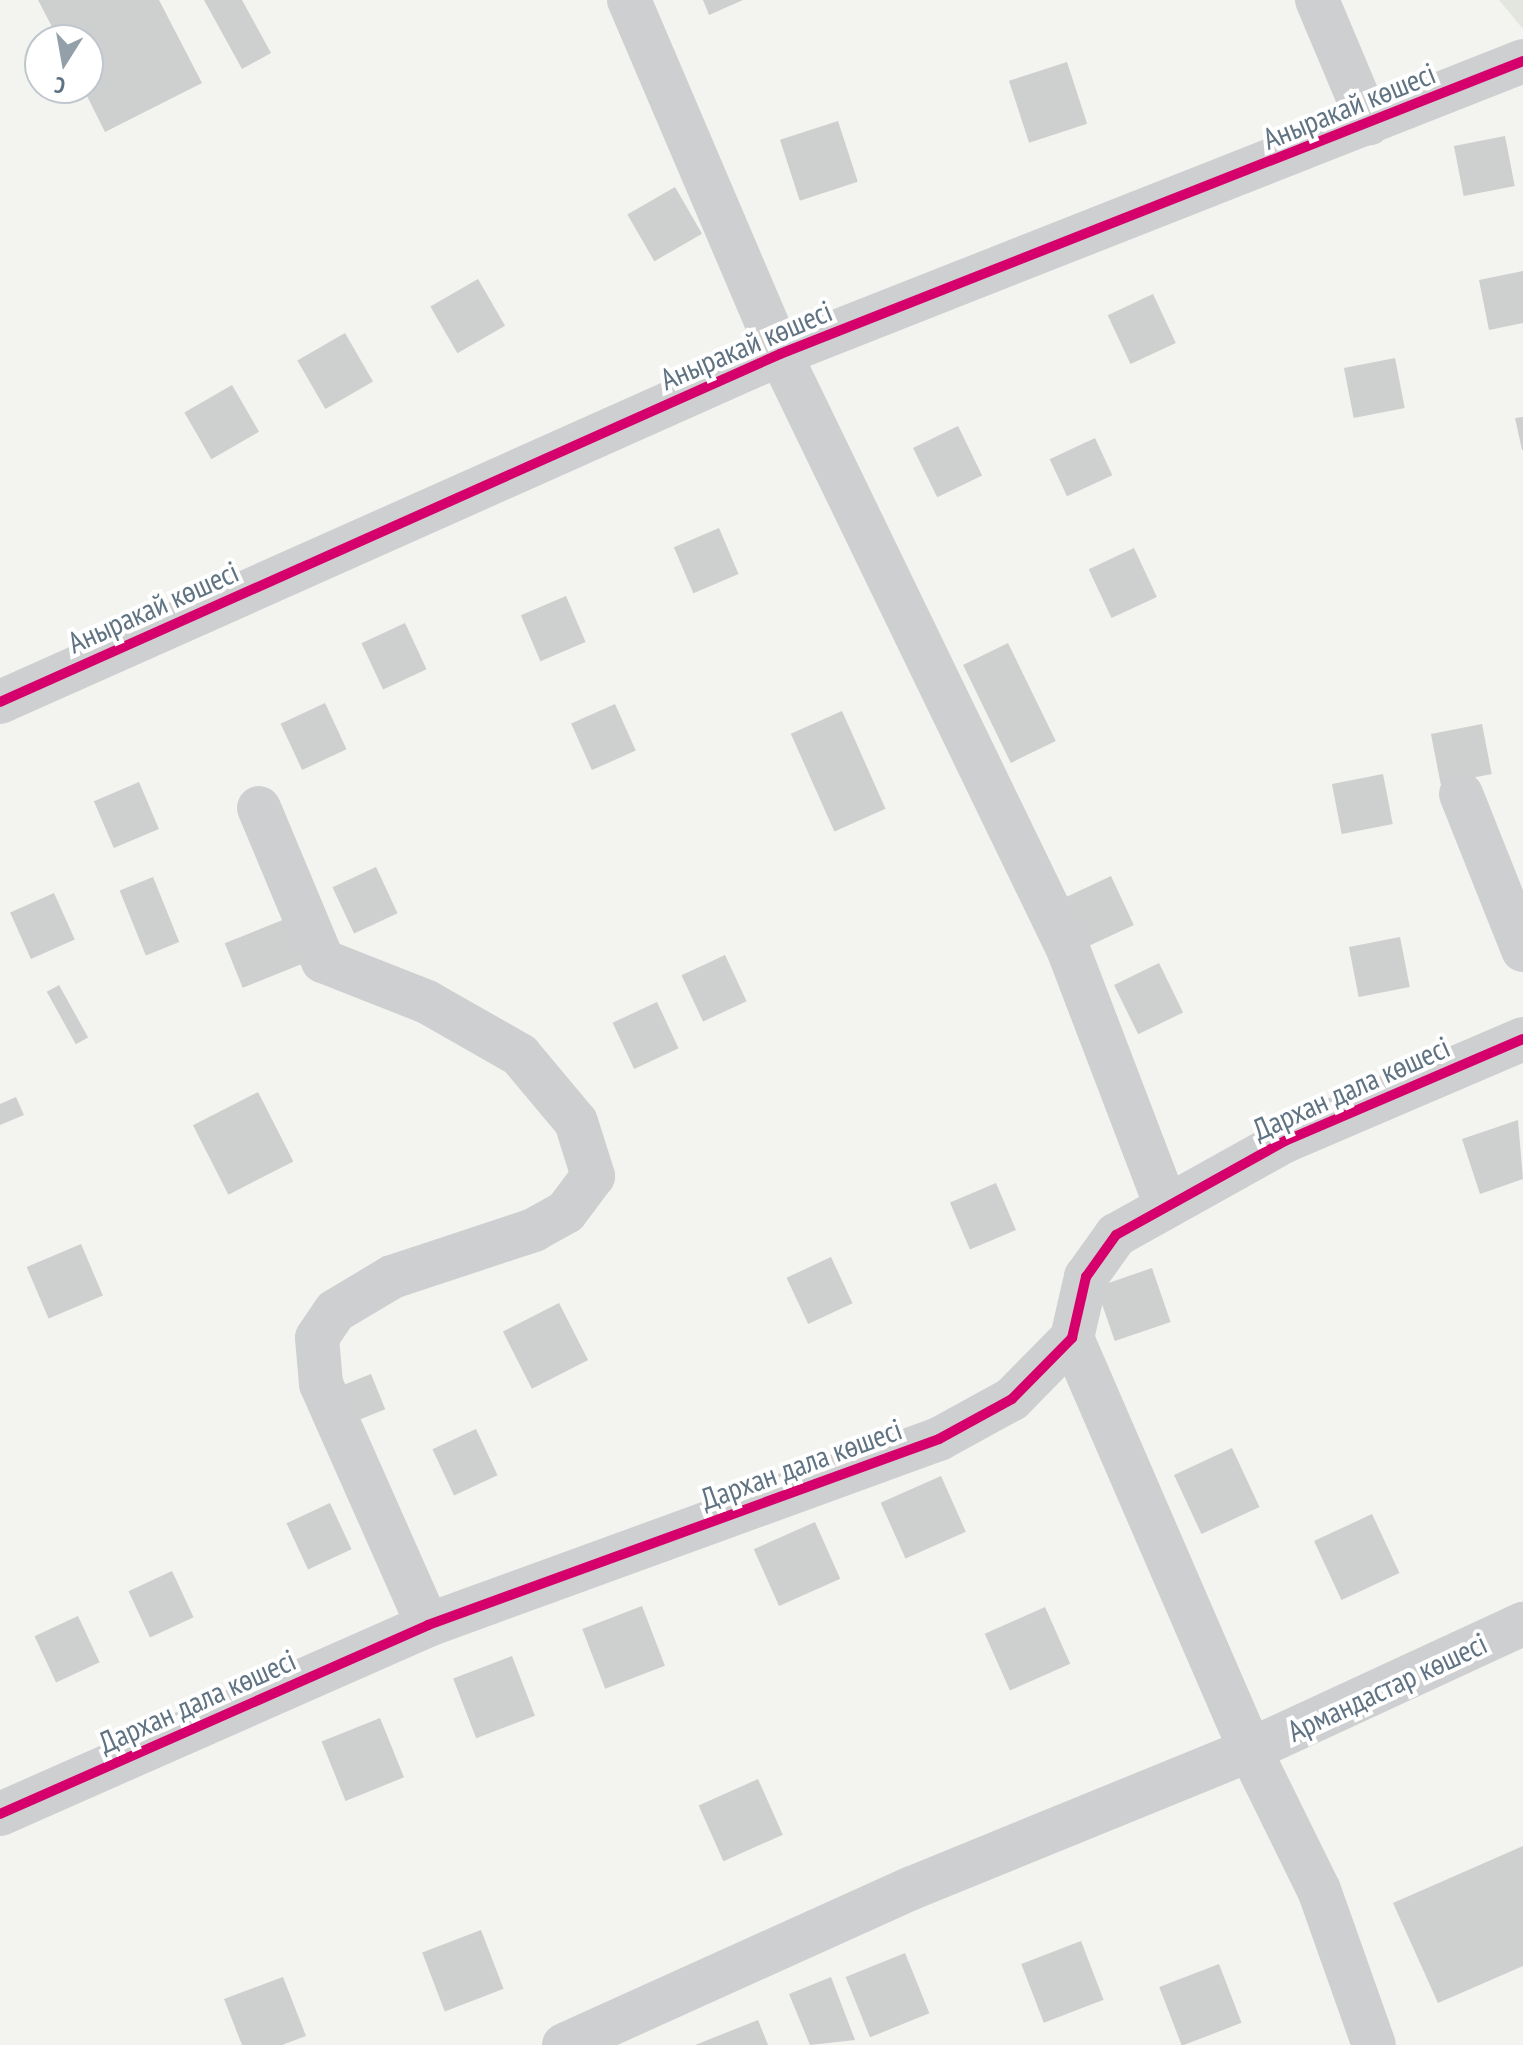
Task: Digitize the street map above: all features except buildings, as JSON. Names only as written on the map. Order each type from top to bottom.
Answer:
[{"type":"street","points":[[629,0],[780,354],[1068,949],[1165,1203]]},
{"type":"street","points":[[1317,0],[1369,124]]},
{"type":"street","name":"Аныракай көшесі","points":[[0,702],[780,354],[1523,61]]},
{"type":"street","points":[[1461,794],[1523,950]]},
{"type":"street","points":[[259,808],[323,961],[427,1002],[520,1055],[576,1122],[593,1176],[566,1212],[534,1230],[392,1277],[335,1311],[317,1338],[321,1384],[428,1625]]},
{"type":"street","name":"Дархан дала көшесі","points":[[0,1814],[428,1625],[939,1439],[1012,1399],[1072,1338],[1086,1277],[1116,1235],[1165,1203],[1285,1141],[1523,1039]]},
{"type":"street","points":[[1072,1338],[1250,1750],[1319,1890],[1374,2045]]},
{"type":"street","name":"Армандастар көшесі","points":[[564,2045],[629,2033],[912,1888],[1250,1750],[1523,1624]]},
{"type":"shaded area","points":[[1499,0],[1523,0],[1523,29]]},
{"type":"cycle path","points":[[0,702],[780,354],[1523,61]]},
{"type":"cycle path","points":[[0,1814],[428,1625],[939,1439],[1012,1399],[1072,1338],[1086,1277],[1116,1235],[1285,1141],[1523,1039]]}]
